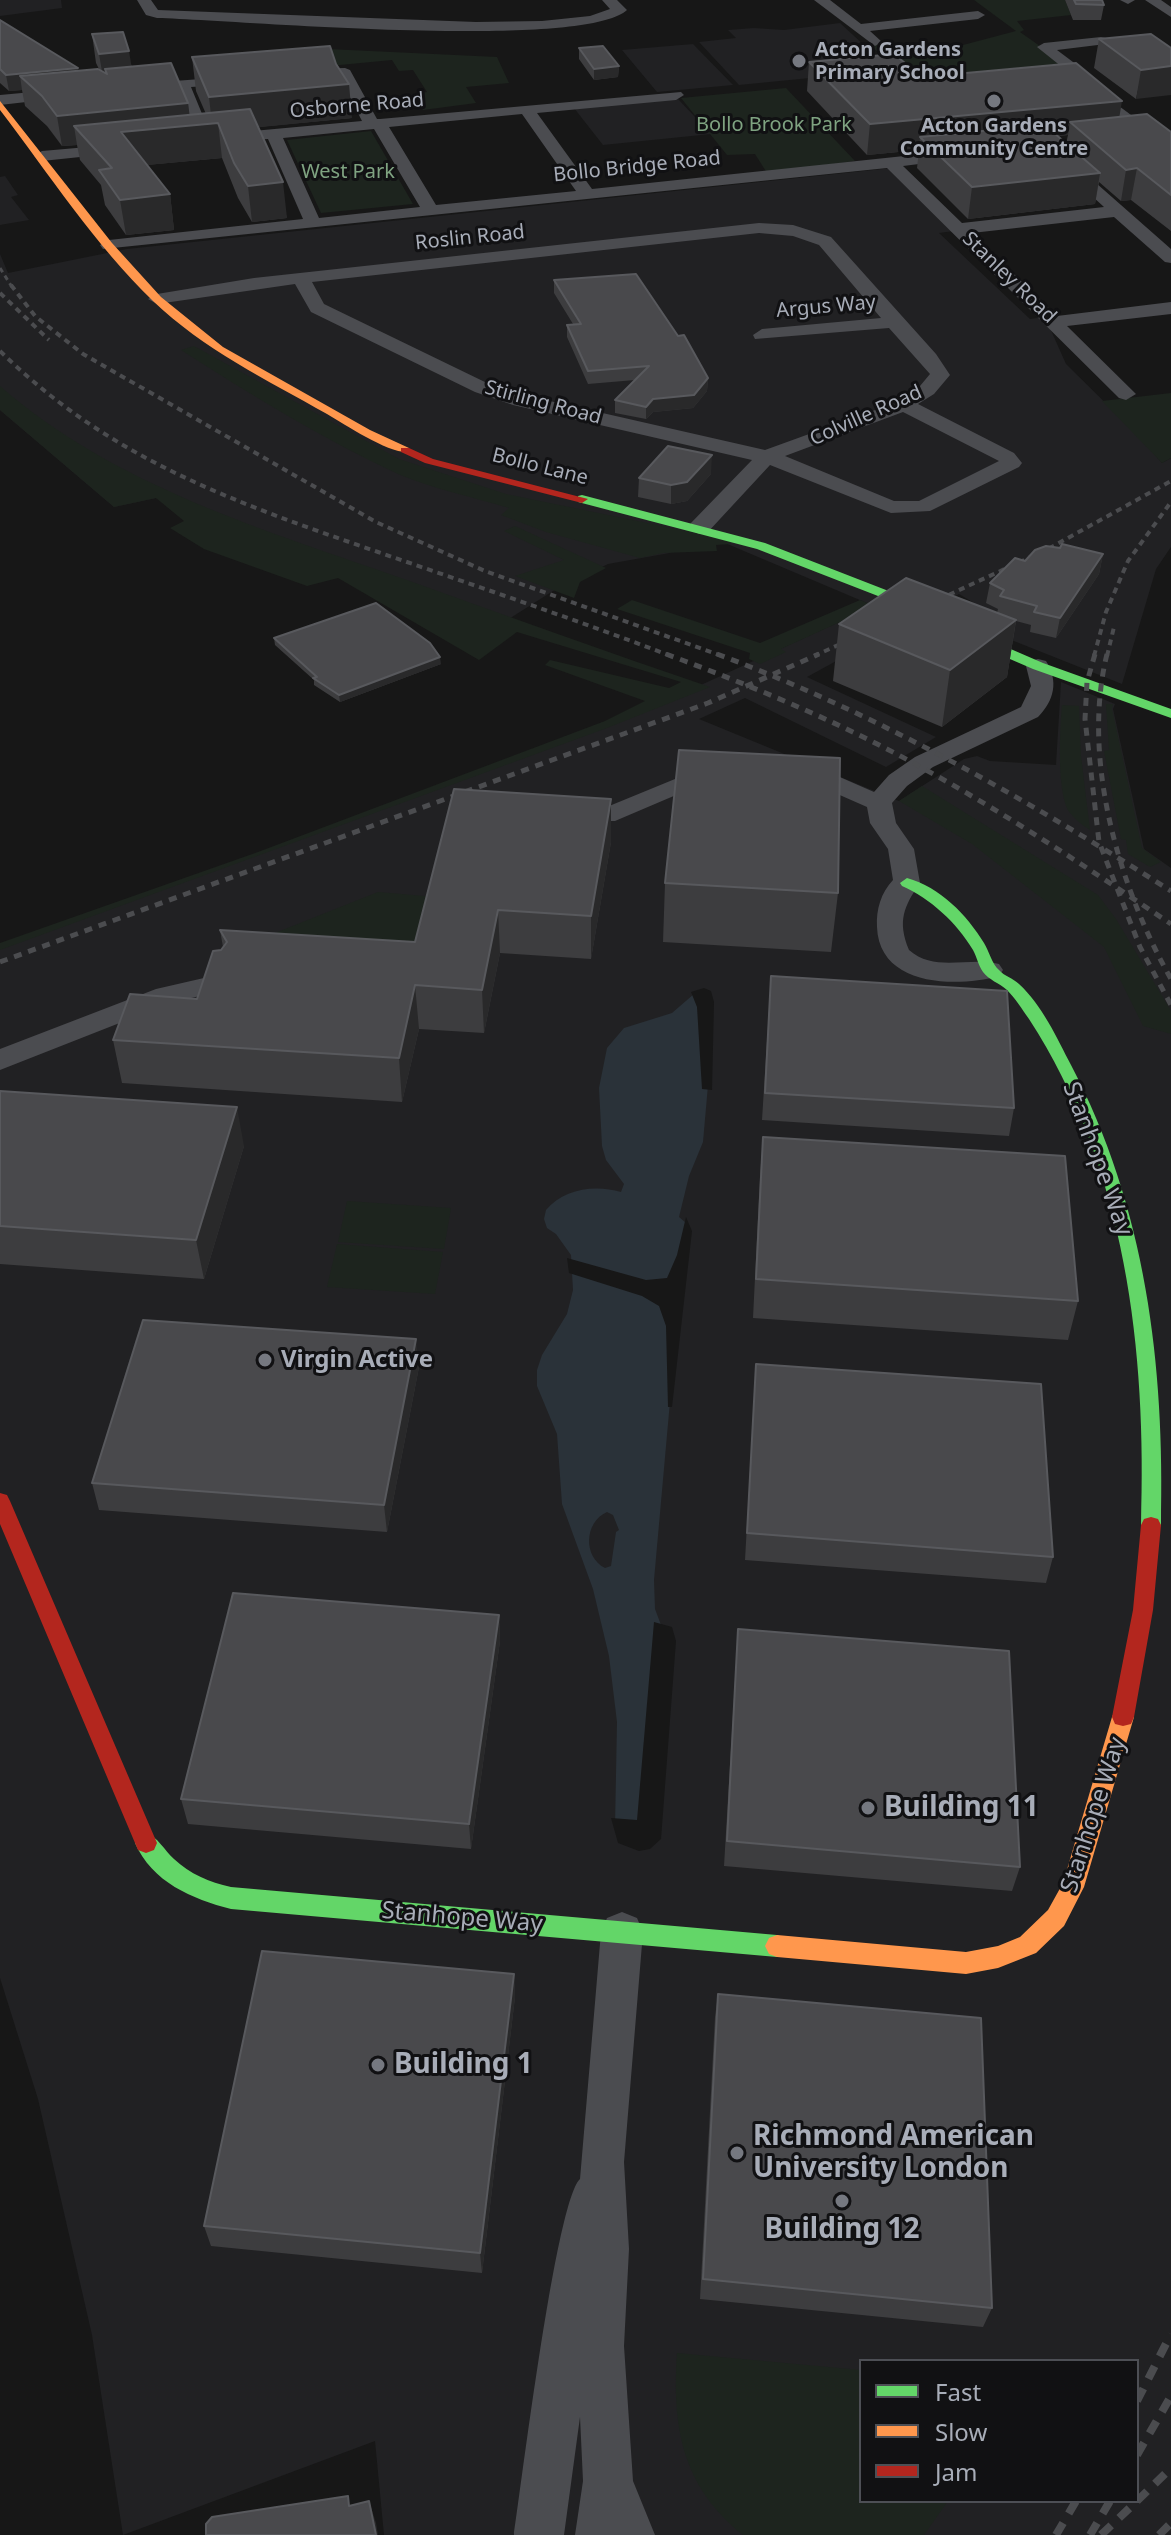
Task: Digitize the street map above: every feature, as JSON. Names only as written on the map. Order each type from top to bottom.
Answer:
[{"type":"street","points":[[144,0],[151,12],[157,14],[402,19],[424,25],[523,26],[604,20],[620,10],[609,0]]},
{"type":"street","points":[[821,0],[862,28],[877,43]]},
{"type":"street","points":[[1152,0],[1171,13]]},
{"type":"street","points":[[862,28],[978,15]]},
{"type":"street","points":[[1101,41],[1044,47],[1072,68],[1087,89],[1148,135]]},
{"type":"street","points":[[307,56],[316,72]]},
{"type":"street","points":[[287,74],[345,73],[431,211]]},
{"type":"street","points":[[124,88],[258,77]]},
{"type":"street","name":"Osborne Road","points":[[182,83],[198,141],[676,95]]},
{"type":"street","points":[[0,102],[79,92]]},
{"type":"street","name":"Bollo Lane","points":[[0,102],[109,245],[157,299],[219,349],[366,432],[429,461],[761,546],[838,575],[1038,666],[1171,714]]},
{"type":"street","points":[[527,110],[587,194]]},
{"type":"street","points":[[273,133],[313,223]]},
{"type":"street","points":[[1118,138],[1171,133]]},
{"type":"street","points":[[42,156],[136,147]]},
{"type":"street","points":[[1049,150],[1118,211],[1163,243],[1171,258]]},
{"type":"street","name":"Bollo Bridge Road","points":[[109,245],[973,154]]},
{"type":"street","name":"Stanley Road","points":[[891,163],[1126,394]]},
{"type":"street","points":[[959,229],[1118,211]]},
{"type":"street","name":"Roslin Road","points":[[157,299],[301,278],[759,228],[788,228]]},
{"type":"street","name":"Colville Road","points":[[699,528],[768,457],[903,404],[927,392],[940,375],[929,358],[825,241],[788,228]]},
{"type":"street","name":"Stirling Road","points":[[301,278],[317,308],[482,388],[513,399],[768,457],[866,499],[904,508],[923,507],[1012,463],[1007,457],[903,404]]},
{"type":"street","points":[[1054,322],[1171,308]]},
{"type":"street","name":"Argus Way","points":[[762,335],[894,322]]},
{"type":"street","points":[[989,970],[966,973],[937,969],[908,963],[898,956],[893,946],[892,899],[897,888],[907,883],[901,849],[883,823],[879,803],[885,793],[905,776],[960,744],[1022,718],[1035,707],[1043,682],[1038,666]]},
{"type":"street","points":[[606,816],[739,761]]},
{"type":"street","points":[[782,762],[879,803]]},
{"type":"street","name":"Stanhope Way","points":[[0,1501],[146,1843],[174,1879],[196,1891],[231,1898],[966,1963],[1000,1957],[1031,1944],[1046,1931],[1072,1888],[1123,1726],[1150,1574],[1157,1499],[1153,1380],[1146,1323],[1131,1257],[1105,1169],[1048,1037],[1011,984],[989,970],[982,951],[959,924],[922,887],[907,883]]},
{"type":"street","points":[[0,1060],[166,995],[217,984]]},
{"type":"street","points":[[600,2535],[608,2481],[601,2359],[606,2249],[602,2162],[622,1932]]},
{"type":"street","points":[[539,2535],[580,2248],[602,2162]]},
{"type":"street","points":[[608,2481],[630,2535]]},
{"type":"shaded area","points":[[0,0],[61,0],[62,8],[0,16]]},
{"type":"shaded area","name":"Acton Gardens Primary School","points":[[840,23],[891,70],[739,85],[699,42],[736,38],[728,30],[784,30]]},
{"type":"shaded area","points":[[693,44],[733,85],[657,92],[622,50]]},
{"type":"shaded area","points":[[678,99],[711,134],[603,145],[574,108]]},
{"type":"shaded area","points":[[892,168],[954,231],[939,233],[1030,319],[1045,317],[1066,364],[1162,463],[1171,458],[1171,547],[1156,569],[1122,684],[951,616],[974,603],[959,594],[807,677],[936,737],[886,767],[745,698],[699,719],[899,801],[964,759],[977,756],[990,761],[1056,765],[1061,682],[1115,704],[1113,709],[1144,849],[1171,868],[1171,2535],[384,2535],[375,2441],[123,2535],[92,2335],[38,2099],[0,1978],[0,944],[262,852],[703,684],[874,606],[725,543],[608,564],[553,591],[493,629],[156,498],[114,507],[0,410],[0,254],[8,273],[127,249]]},
{"type":"shaded area","points":[[5,176],[18,195],[11,197],[29,220],[0,225],[0,177]]},
{"type":"shaded area","points":[[694,994],[711,1051],[703,1142],[689,1176],[679,1217],[686,1223],[654,1580],[655,1609],[661,1625],[657,1838],[615,1827],[617,1722],[609,1656],[593,1589],[562,1504],[557,1434],[537,1386],[537,1370],[542,1355],[567,1314],[573,1290],[571,1255],[556,1234],[547,1228],[544,1219],[546,1210],[570,1193],[601,1188],[621,1192],[624,1184],[606,1160],[602,1146],[599,1088],[607,1048],[624,1028],[672,1013]],"holes":[[[607,1512],[613,1515],[619,1530],[616,1532],[611,1566],[605,1568],[593,1556],[590,1531],[599,1517]]]},
{"type":"green space","points":[[974,0],[1065,0],[1071,15],[1017,21],[1024,30],[1020,32],[1071,68],[969,94],[901,73],[869,44],[891,42],[905,54],[929,54],[1016,31]]},
{"type":"green space","points":[[307,48],[497,57],[509,83],[466,87],[476,103],[423,110],[413,94],[427,92],[413,70],[399,71],[392,60],[319,67]]},
{"type":"green space","name":"Bollo Brook Park","points":[[786,88],[855,161],[767,173],[755,154],[727,155],[681,98]]},
{"type":"green space","name":"West Park","points":[[371,131],[413,204],[321,213],[287,140]]},
{"type":"green space","points":[[194,346],[399,459],[506,494],[725,539],[731,544],[716,545],[717,551],[663,553],[640,558],[546,532],[501,515],[509,508],[411,479],[342,446],[181,350]]},
{"type":"green space","points":[[0,386],[44,421],[92,452],[194,502],[300,543],[710,687],[607,728],[0,950],[0,943],[258,852],[605,721],[645,701],[545,665],[550,660],[669,688],[681,682],[517,632],[479,660],[338,578],[307,586],[204,549],[170,528],[184,521],[156,498],[114,507],[0,410]]},
{"type":"green space","points":[[1171,393],[1171,458],[1162,463],[1102,401]]},
{"type":"green space","points":[[515,526],[606,568],[580,582],[574,598],[515,576],[564,560],[504,531]]},
{"type":"green space","points":[[632,600],[760,643],[860,600],[875,606],[781,649],[786,652],[760,664],[749,659],[750,653],[617,609]]},
{"type":"green space","points":[[1106,704],[1113,704],[1142,848],[1161,862],[1150,867],[1128,854],[1126,840],[1121,839],[1104,751],[1109,750]]},
{"type":"green space","points":[[1062,705],[1079,706],[1081,756],[1090,830],[1071,814],[1063,793],[1060,762]]},
{"type":"green space","points":[[922,786],[1098,895],[1116,919],[1171,1011],[1171,1034],[1143,1026],[1104,947],[972,844],[899,801]]},
{"type":"green space","points":[[378,892],[436,897],[419,957],[260,939]]},
{"type":"green space","points":[[347,1201],[451,1208],[444,1249],[338,1242]]},
{"type":"green space","points":[[337,1244],[443,1252],[435,1294],[327,1287]]},
{"type":"green space","points":[[677,2353],[859,2370],[859,2503],[947,2503],[924,2535],[743,2535],[722,2516],[694,2476],[680,2431]]},
{"type":"pier","points":[[704,988],[711,991],[714,1002],[712,1090],[702,1089],[697,1007],[691,992]]},
{"type":"pier","points":[[686,1217],[692,1231],[672,1407],[668,1407],[666,1326],[659,1306],[642,1296],[569,1273],[567,1258],[646,1280],[667,1278],[677,1255]]},
{"type":"pier","points":[[654,1622],[672,1627],[676,1641],[661,1839],[650,1849],[639,1851],[618,1843],[611,1818],[637,1820]]},
{"type":"building","points":[[1074,0],[1102,0],[1104,5],[1076,4]]},
{"type":"building","points":[[0,20],[78,68],[6,75],[0,69]]},
{"type":"building","points":[[123,32],[129,51],[99,54],[92,34]]},
{"type":"building","points":[[1151,34],[1171,48],[1171,66],[1141,70],[1099,39]]},
{"type":"building","points":[[330,46],[336,64],[349,84],[209,97],[192,57]]},
{"type":"building","points":[[603,46],[619,66],[594,69],[579,48]]},
{"type":"building","points":[[894,54],[922,77],[1076,63],[1122,101],[870,124],[809,62]]},
{"type":"building","points":[[171,63],[188,103],[57,116],[42,96],[20,76],[98,69],[107,74],[105,69]]},
{"type":"building","points":[[250,109],[283,182],[248,186],[234,163],[218,123],[121,132],[170,194],[120,200],[99,170],[112,168],[74,126]]},
{"type":"building","points":[[1147,114],[1171,132],[1171,195],[1137,168],[1126,170],[1070,122]]},
{"type":"building","points":[[1045,125],[1100,173],[972,187],[920,137]]},
{"type":"building","points":[[636,274],[678,336],[684,335],[708,378],[694,395],[653,399],[646,407],[615,400],[649,366],[588,371],[567,325],[581,324],[554,280]]},
{"type":"building","points":[[668,446],[712,455],[687,482],[671,485],[639,478]]},
{"type":"building","points":[[1062,544],[1103,554],[1060,618],[1034,612],[1037,606],[1000,596],[1004,590],[990,583],[1015,558],[1025,561],[1035,550],[1046,546],[1060,548]]},
{"type":"building","points":[[906,578],[1016,620],[950,670],[839,624]]},
{"type":"building","points":[[376,603],[430,643],[440,657],[339,695],[313,678],[317,677],[274,638]]},
{"type":"building","points":[[679,750],[840,758],[838,893],[665,883]]},
{"type":"building","points":[[454,789],[611,799],[591,916],[498,910],[482,990],[415,985],[399,1058],[113,1040],[130,994],[197,999],[213,951],[221,950],[227,942],[220,930],[415,942]]},
{"type":"building","points":[[771,976],[1007,991],[1014,1108],[765,1093]]},
{"type":"building","points":[[0,1091],[237,1107],[196,1240],[0,1226]]},
{"type":"building","points":[[763,1137],[1065,1156],[1078,1301],[756,1279]]},
{"type":"building","points":[[143,1320],[416,1339],[384,1505],[92,1483]]},
{"type":"building","points":[[756,1364],[1041,1384],[1053,1557],[747,1533]]},
{"type":"building","points":[[233,1593],[499,1615],[469,1824],[181,1799]]},
{"type":"building","name":"Building 11","points":[[738,1629],[1009,1651],[1020,1867],[727,1841]]},
{"type":"building","name":"Building 1","points":[[262,1951],[514,1974],[480,2253],[204,2226]]},
{"type":"building","name":"Building 12","points":[[718,1994],[981,2018],[992,2308],[703,2279]]},
{"type":"building","points":[[348,2496],[349,2506],[369,2501],[376,2535],[206,2535],[206,2524],[212,2517]]},
{"type":"railway","points":[[0,268],[12,287]]},
{"type":"railway","points":[[11,285],[35,316],[83,354],[376,522],[485,571],[722,656]]},
{"type":"railway","points":[[0,293],[49,340]]},
{"type":"railway","points":[[0,351],[42,389],[86,421],[177,474],[274,515],[671,656]]},
{"type":"railway","points":[[929,604],[1048,549],[1171,481]]},
{"type":"railway","points":[[1094,656],[1106,612],[1128,561],[1171,502]]},
{"type":"railway","points":[[1107,656],[1114,627]]},
{"type":"railway","points":[[814,656],[856,637]]},
{"type":"railway","points":[[666,654],[747,686]]},
{"type":"railway","points":[[717,654],[722,656]]},
{"type":"railway","points":[[771,675],[819,654]]},
{"type":"railway","points":[[1095,654],[1087,682],[1085,719],[1101,848]]},
{"type":"railway","points":[[1107,654],[1100,694],[1099,736],[1102,779],[1120,860]]},
{"type":"railway","points":[[722,656],[771,675]]},
{"type":"railway","points":[[747,686],[771,675]]},
{"type":"railway","points":[[771,675],[835,703],[950,760],[1101,848]]},
{"type":"railway","points":[[0,962],[708,703],[747,686]]},
{"type":"railway","points":[[747,686],[856,734],[950,783],[1117,888]]},
{"type":"railway","points":[[1101,848],[1120,860]]},
{"type":"railway","points":[[1101,848],[1117,888]]},
{"type":"railway","points":[[1120,860],[1171,891]]},
{"type":"railway","points":[[1120,860],[1133,899]]},
{"type":"railway","points":[[1117,888],[1133,899]]},
{"type":"railway","points":[[1117,888],[1140,947],[1171,1005]]},
{"type":"railway","points":[[1133,899],[1171,924]]},
{"type":"railway","points":[[1133,899],[1171,979]]},
{"type":"railway","points":[[1139,2397],[1171,2334]]},
{"type":"railway","points":[[1139,2452],[1171,2396]]},
{"type":"railway","points":[[1139,2499],[1171,2468]]},
{"type":"railway","points":[[1056,2535],[1075,2503]]},
{"type":"railway","points":[[1090,2535],[1109,2503]]},
{"type":"railway","points":[[1101,2535],[1135,2503]]},
{"type":"railway","points":[[1159,2535],[1171,2523]]},
{"type":"traffic: fast","points":[[582,499],[761,546],[882,593],[941,624],[1038,666],[1171,714]]},
{"type":"traffic: fast","points":[[907,883],[929,894],[959,920],[975,941],[991,972],[1013,987],[1029,1006],[1080,1097],[1103,1155],[1122,1215],[1136,1276],[1145,1339],[1151,1401],[1151,1525]]},
{"type":"traffic: fast","points":[[146,1843],[182,1880],[231,1898],[777,1946]]},
{"type":"traffic: slow","points":[[0,104],[109,245],[157,299],[219,349],[366,432],[405,450]]},
{"type":"traffic: slow","points":[[777,1946],[966,1963],[998,1957],[1028,1945],[1056,1918],[1073,1887],[1123,1717]]},
{"type":"traffic: jam","points":[[405,450],[429,461],[582,499]]},
{"type":"traffic: jam","points":[[0,1501],[146,1843]]},
{"type":"traffic: jam","points":[[1123,1717],[1143,1610],[1151,1525]]},
{"type":"place","name":"Acton Gardens Primary School","points":[[799,61]]},
{"type":"place","name":"Acton Gardens Community Centre","points":[[994,101]]},
{"type":"place","name":"Virgin Active","points":[[265,1360]]},
{"type":"place","name":"Building 11","points":[[868,1808]]},
{"type":"place","name":"Building 1","points":[[378,2065]]},
{"type":"place","name":"Richmond American University London","points":[[737,2153]]},
{"type":"place","name":"Building 12","points":[[842,2201]]}]
